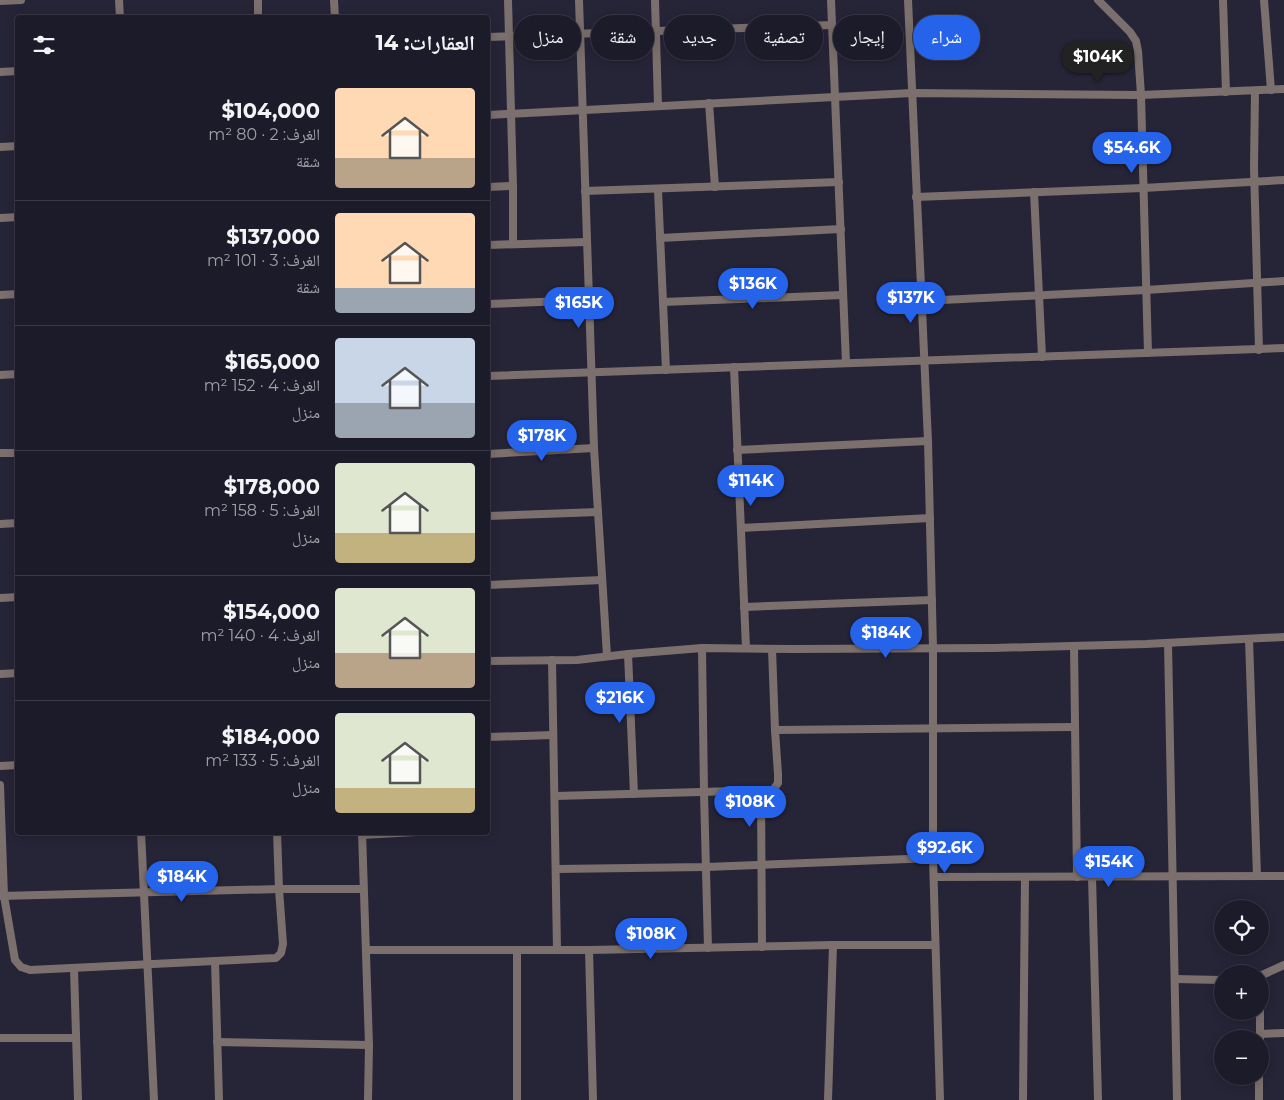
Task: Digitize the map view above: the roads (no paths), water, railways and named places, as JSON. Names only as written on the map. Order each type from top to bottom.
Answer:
[{"type":"street","points":[[0,1],[21,0]]},
{"type":"street","points":[[119,0],[120,15]]},
{"type":"street","points":[[258,0],[258,15]]},
{"type":"street","points":[[334,0],[335,15]]},
{"type":"street","points":[[508,0],[513,244]]},
{"type":"street","points":[[579,0],[579,15]]},
{"type":"street","points":[[655,0],[658,106]]},
{"type":"street","points":[[831,0],[846,364]]},
{"type":"street","points":[[908,0],[928,441],[933,648],[933,858],[940,1100]]},
{"type":"street","points":[[1098,0],[1130,32],[1136,41],[1141,95],[1148,353]]},
{"type":"street","points":[[1223,0],[1226,92]]},
{"type":"street","points":[[1264,0],[1271,90]]},
{"type":"street","points":[[581,33],[832,25]]},
{"type":"street","points":[[490,37],[514,36]]},
{"type":"street","points":[[581,60],[594,448],[607,656]]},
{"type":"street","points":[[0,72],[15,71]]},
{"type":"street","points":[[490,115],[912,93],[1141,95],[1284,89]]},
{"type":"street","points":[[1255,90],[1259,350]]},
{"type":"street","points":[[709,104],[715,187]]},
{"type":"street","points":[[0,146],[15,146]]},
{"type":"street","points":[[916,197],[1144,188],[1284,180]]},
{"type":"street","points":[[585,191],[658,190],[839,182]]},
{"type":"street","points":[[490,187],[513,186]]},
{"type":"street","points":[[658,190],[666,370]]},
{"type":"street","points":[[1034,192],[1042,357]]},
{"type":"street","points":[[0,218],[15,217]]},
{"type":"street","points":[[660,238],[841,228]]},
{"type":"street","points":[[490,245],[587,242]]},
{"type":"street","points":[[922,301],[1284,281]]},
{"type":"street","points":[[0,295],[15,294]]},
{"type":"street","points":[[663,302],[843,295]]},
{"type":"street","points":[[490,304],[589,300]]},
{"type":"street","points":[[490,376],[1284,348]]},
{"type":"street","points":[[734,367],[746,648]]},
{"type":"street","points":[[0,375],[15,374]]},
{"type":"street","points":[[737,450],[928,441]]},
{"type":"street","points":[[490,454],[594,448]]},
{"type":"street","points":[[0,453],[15,453]]},
{"type":"street","points":[[490,516],[598,512]]},
{"type":"street","points":[[741,528],[930,518]]},
{"type":"street","points":[[0,524],[15,523]]},
{"type":"street","points":[[490,585],[602,580]]},
{"type":"street","points":[[0,598],[15,597]]},
{"type":"street","points":[[744,607],[932,600]]},
{"type":"street","points":[[490,661],[576,660],[702,648],[1074,646],[1284,637]]},
{"type":"street","points":[[1249,638],[1257,876]]},
{"type":"street","points":[[1168,643],[1177,1100]]},
{"type":"street","points":[[1074,646],[1077,877]]},
{"type":"street","points":[[702,648],[708,948]]},
{"type":"street","points":[[555,796],[761,792],[773,790],[778,784],[772,649]]},
{"type":"street","points":[[628,654],[634,794]]},
{"type":"street","points":[[552,660],[557,950]]},
{"type":"street","points":[[0,674],[15,673]]},
{"type":"street","points":[[775,730],[1075,727]]},
{"type":"street","points":[[490,737],[554,735]]},
{"type":"street","points":[[0,766],[15,765]]},
{"type":"street","points":[[0,785],[2,896],[15,960],[21,967],[30,970],[276,958],[282,953],[284,944],[279,889],[277,835]]},
{"type":"street","points":[[761,792],[762,947]]},
{"type":"street","points":[[141,835],[154,1100]]},
{"type":"street","points":[[362,835],[369,1044],[368,1100]]},
{"type":"street","points":[[556,869],[706,867],[933,858]]},
{"type":"street","points":[[934,877],[1284,876]]},
{"type":"street","points":[[1023,1100],[1025,877]]},
{"type":"street","points":[[1092,877],[1098,1100]]},
{"type":"street","points":[[2,896],[279,889],[363,889]]},
{"type":"street","points":[[828,1100],[833,945]]},
{"type":"street","points":[[366,950],[589,950],[936,945]]},
{"type":"street","points":[[517,950],[517,1100]]},
{"type":"street","points":[[589,950],[593,1100]]},
{"type":"street","points":[[215,961],[219,1100]]},
{"type":"street","points":[[1269,972],[1284,965]]},
{"type":"street","points":[[74,969],[78,1100]]},
{"type":"street","points":[[1175,979],[1214,980]]},
{"type":"street","points":[[1269,1035],[1284,1033]]},
{"type":"street","points":[[0,1038],[76,1038]]},
{"type":"street","points":[[217,1042],[369,1044]]},
{"type":"street","points":[[1259,1085],[1259,1100]]}]
